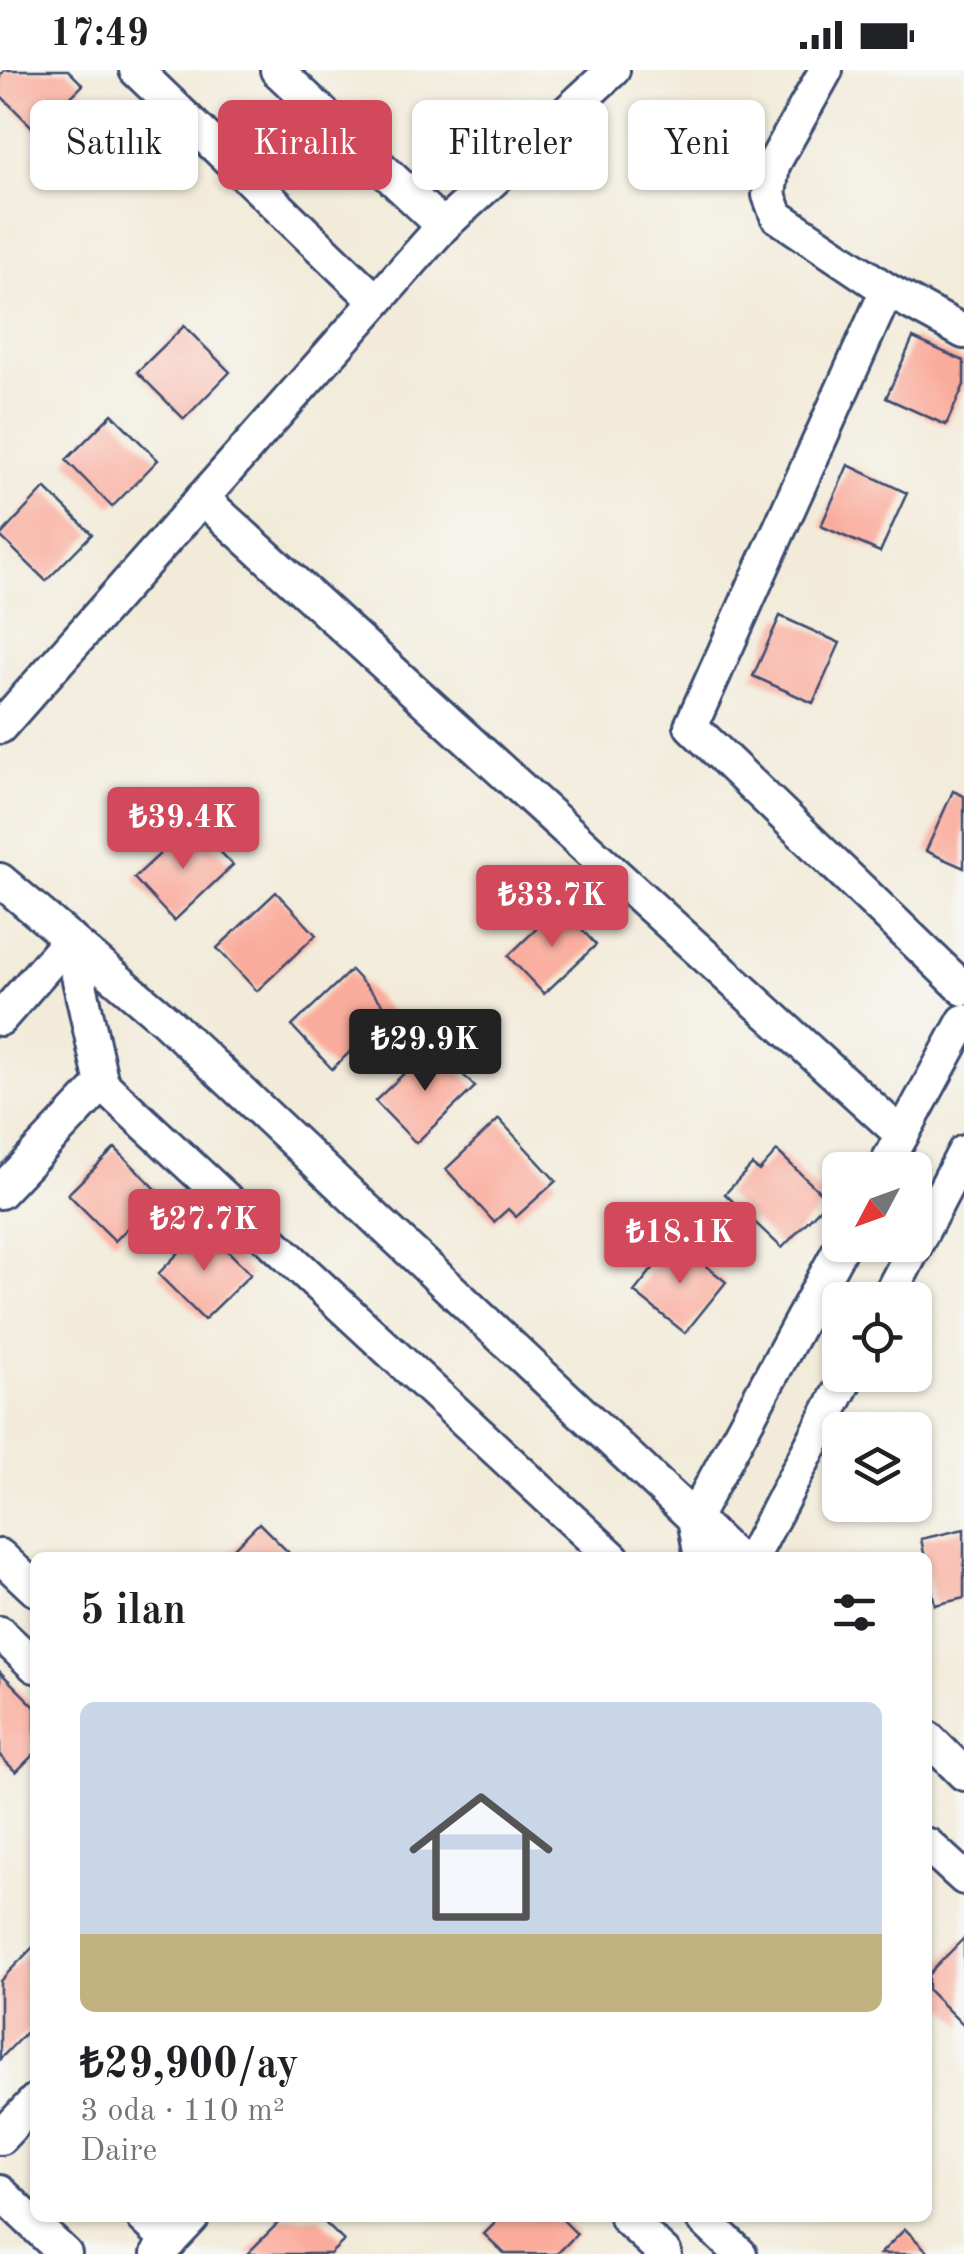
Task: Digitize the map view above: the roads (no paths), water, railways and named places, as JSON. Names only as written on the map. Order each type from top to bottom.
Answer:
[{"type":"street","points":[[136,70],[376,301]]},
{"type":"street","points":[[276,70],[444,226]]},
{"type":"street","points":[[0,727],[444,226],[613,70]]},
{"type":"street","points":[[826,70],[773,165],[768,180],[772,206],[786,225],[888,290],[964,332]]},
{"type":"street","points":[[888,290],[691,726],[964,989]]},
{"type":"street","points":[[202,498],[902,1136]]},
{"type":"street","points":[[0,880],[164,1020],[730,1552]]},
{"type":"street","points":[[0,1020],[70,939]]},
{"type":"street","points":[[70,939],[102,1084],[607,1552]]},
{"type":"street","points":[[893,1152],[964,1021]]},
{"type":"street","points":[[0,1192],[102,1084]]},
{"type":"street","points":[[896,1282],[964,1152]]},
{"type":"street","points":[[700,1552],[694,1518],[833,1262]]},
{"type":"street","points":[[755,1552],[839,1392]]},
{"type":"street","points":[[0,1556],[30,1584]]},
{"type":"street","points":[[0,1634],[30,1661]]},
{"type":"street","points":[[932,1742],[964,1774]]},
{"type":"street","points":[[932,1849],[964,1878]]},
{"type":"street","points":[[0,2138],[30,2111]]},
{"type":"street","points":[[0,2192],[30,2221]]},
{"type":"street","points":[[31,2222],[65,2254]]},
{"type":"street","points":[[147,2222],[164,2248],[188,2222]]},
{"type":"street","points":[[630,2222],[665,2254]]},
{"type":"street","points":[[706,2222],[740,2254]]}]
